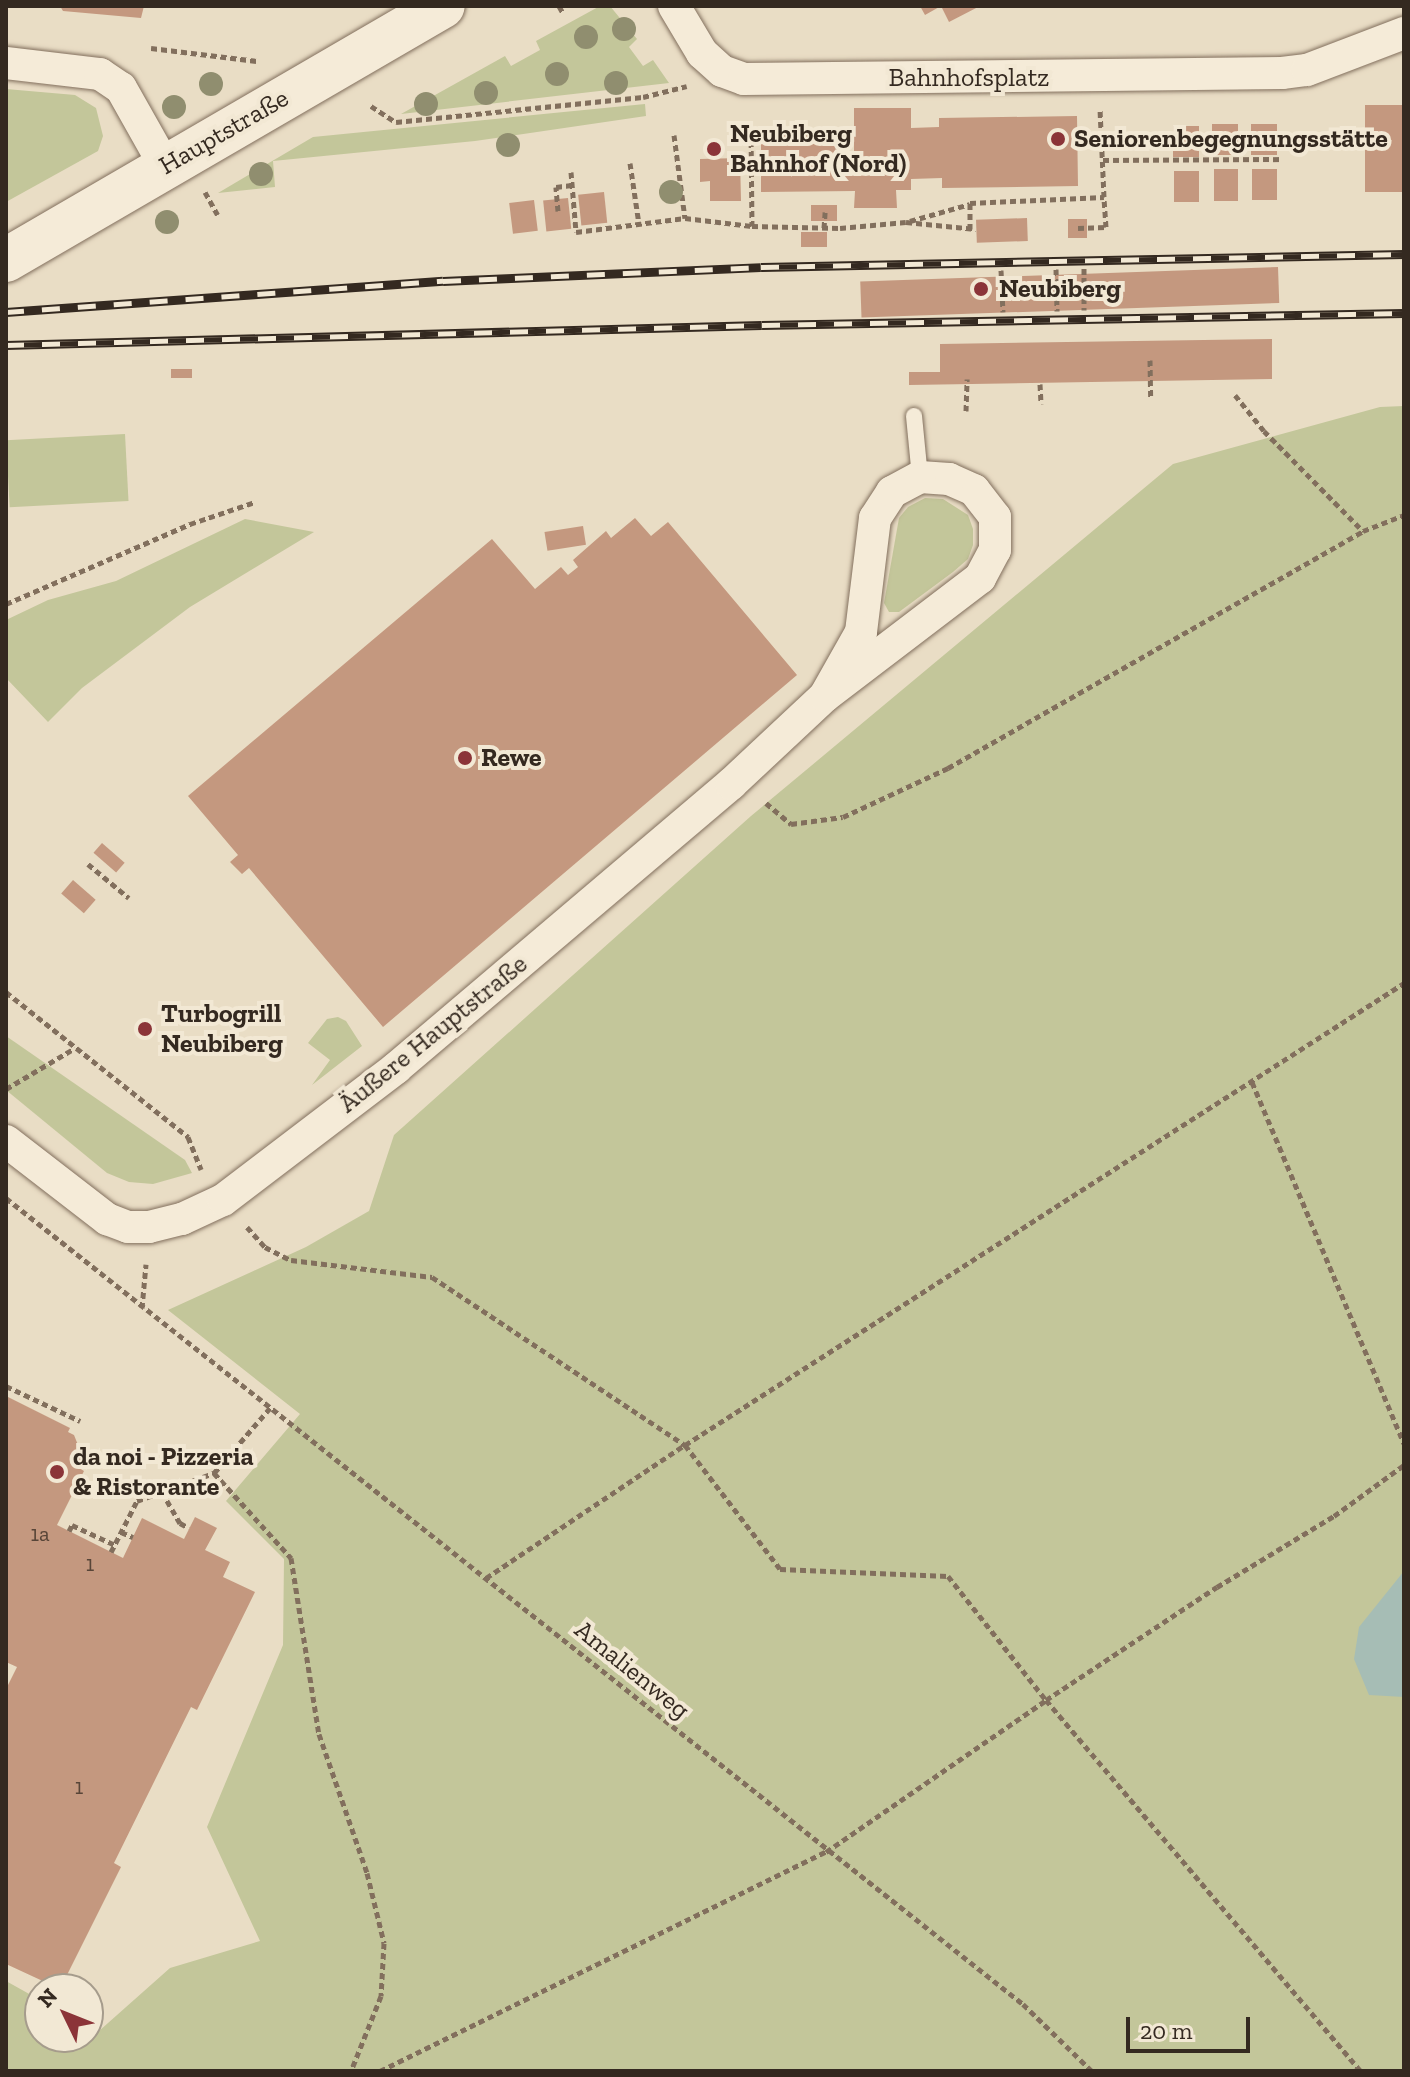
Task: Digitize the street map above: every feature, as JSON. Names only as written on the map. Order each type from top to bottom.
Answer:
[{"type":"street","name":"Hauptstraße","points":[[6,260],[443,6]]},
{"type":"street","points":[[674,6],[702,53],[722,71]]},
{"type":"street","name":"Bahnhofsplatz","points":[[722,71],[744,79],[1099,78],[1298,72],[1404,33]]},
{"type":"street","points":[[6,63],[100,74],[121,88],[165,166]]},
{"type":"street","name":"Äußere Hauptstraße","points":[[6,1141],[107,1219],[128,1227],[149,1227],[182,1219],[223,1200],[396,1068],[731,784],[825,696],[980,578],[995,550],[995,517],[974,490],[949,479],[920,477],[892,492],[875,518],[861,632],[825,696]]},
{"type":"lane","points":[[914,416],[920,477]]},
{"type":"path","points":[[559,6],[563,13]]},
{"type":"path","points":[[151,48],[257,61]]},
{"type":"path","points":[[371,106],[396,122],[504,112],[643,97],[677,90],[722,71]]},
{"type":"path","points":[[1078,228],[1106,227],[1099,78]]},
{"type":"path","points":[[751,131],[752,226]]},
{"type":"path","points":[[674,135],[685,218]]},
{"type":"path","points":[[1103,160],[1282,159]]},
{"type":"path","points":[[630,163],[639,224]]},
{"type":"path","points":[[571,172],[576,232],[685,218],[752,226],[824,228],[906,222],[973,229],[970,203]]},
{"type":"path","points":[[558,211],[556,187],[572,185]]},
{"type":"path","points":[[204,191],[218,215]]},
{"type":"path","points":[[906,222],[970,203],[1104,197]]},
{"type":"path","points":[[824,228],[825,212]]},
{"type":"path","points":[[815,228],[815,239]]},
{"type":"path","points":[[1084,268],[1084,310]]},
{"type":"path","points":[[1056,269],[1057,311]]},
{"type":"path","points":[[1001,270],[1003,312]]},
{"type":"path","points":[[1047,290],[1057,289]]},
{"type":"path","points":[[1002,291],[1029,290]]},
{"type":"path","points":[[1150,360],[1151,399]]},
{"type":"path","points":[[966,411],[967,379]]},
{"type":"path","points":[[1040,384],[1041,404]]},
{"type":"path","points":[[1235,395],[1264,431],[1363,531]]},
{"type":"path","points":[[6,604],[190,524],[255,502]]},
{"type":"path","points":[[731,784],[774,808],[791,824],[843,817],[948,768],[1363,531],[1404,515]]},
{"type":"path","points":[[88,864],[129,898]]},
{"type":"path","points":[[486,1578],[685,1445],[1404,983]]},
{"type":"path","points":[[6,992],[188,1137],[203,1175],[265,1247],[291,1260],[432,1277],[685,1445],[780,1569],[948,1576],[1046,1700],[1361,2071]]},
{"type":"path","points":[[6,1089],[75,1048]]},
{"type":"path","points":[[1252,1082],[1404,1443]]},
{"type":"path","name":"Amalienweg","points":[[6,1198],[826,1852],[1023,2004],[1092,2071]]},
{"type":"path","points":[[6,1386],[80,1421]]},
{"type":"path","points":[[111,1552],[137,1501],[214,1473],[270,1408]]},
{"type":"path","points":[[380,2071],[826,1852],[1046,1700],[1217,1587],[1334,1516],[1404,1465]]},
{"type":"path","points":[[214,1473],[291,1558],[319,1734],[367,1873],[384,1943],[381,1996],[351,2071]]},
{"type":"path","points":[[162,1492],[180,1523],[189,1528]]},
{"type":"path","points":[[69,1531],[72,1525],[115,1545]]},
{"type":"path","points":[[121,1532],[133,1537]]},
{"type":"green space","points":[[600,6],[610,6],[637,39],[629,47],[643,66],[653,60],[669,83],[401,114],[505,56],[511,66],[540,50],[536,41]]},
{"type":"green space","points":[[6,89],[75,95],[96,108],[103,136],[98,151],[6,202]]},
{"type":"green space","points":[[645,104],[646,116],[475,141],[273,161],[275,187],[218,193],[313,137]]},
{"type":"green space","points":[[1404,406],[1404,2071],[6,2071],[6,1981],[24,1991],[24,2053],[104,2053],[104,2027],[170,1968],[260,1941],[207,1827],[283,1645],[284,1559],[226,1501],[300,1414],[168,1310],[306,1247],[369,1211],[394,1135],[751,816],[1173,464],[1380,407]]},
{"type":"green space","points":[[125,434],[129,501],[10,507],[6,440]]},
{"type":"green space","points":[[925,498],[943,499],[968,515],[973,529],[973,545],[968,559],[953,572],[899,612],[889,612],[884,603],[899,518],[908,507]]},
{"type":"green space","points":[[245,519],[314,532],[190,607],[82,688],[48,722],[6,678],[6,620],[48,600],[116,581]]},
{"type":"green space","points":[[338,1017],[346,1021],[362,1046],[312,1085],[330,1060],[308,1043],[327,1019]]},
{"type":"green space","points":[[6,1036],[185,1160],[192,1173],[153,1184],[129,1182],[107,1173],[6,1090]]},
{"type":"water","points":[[1404,1571],[1404,1697],[1369,1695],[1354,1659],[1359,1627]]},
{"type":"building","points":[[60,6],[144,6],[141,18],[63,11]]},
{"type":"building","points":[[920,6],[941,6],[925,15]]},
{"type":"building","points":[[941,6],[980,6],[949,22]]},
{"type":"building","points":[[1365,105],[1404,105],[1404,192],[1365,192]]},
{"type":"building","points":[[854,108],[911,108],[911,128],[939,127],[939,118],[1077,116],[1078,186],[942,188],[942,178],[911,179],[911,190],[896,190],[897,208],[854,208],[855,191],[761,192],[761,129],[840,128],[840,155],[854,155]]},
{"type":"building","points":[[1212,124],[1238,124],[1238,155],[1212,155]]},
{"type":"building","points":[[1251,124],[1277,124],[1277,155],[1251,155]]},
{"type":"building","points":[[1173,126],[1199,126],[1199,157],[1173,157]]},
{"type":"building","points":[[740,158],[741,201],[710,201],[710,181],[700,182],[700,159]]},
{"type":"building","points":[[1214,169],[1238,169],[1238,201],[1214,201]]},
{"type":"building","points":[[1252,169],[1277,169],[1277,200],[1252,200]]},
{"type":"building","points":[[1174,171],[1199,171],[1199,202],[1174,202]]},
{"type":"building","points":[[604,192],[607,223],[581,226],[578,195]]},
{"type":"building","points":[[568,198],[571,229],[546,231],[543,201]]},
{"type":"building","points":[[534,200],[538,231],[513,234],[509,203]]},
{"type":"building","points":[[811,205],[837,205],[837,221],[811,221]]},
{"type":"building","points":[[1027,218],[1028,241],[977,243],[976,220]]},
{"type":"building","points":[[1068,219],[1087,219],[1087,238],[1068,238]]},
{"type":"building","points":[[801,232],[827,232],[827,247],[801,247]]},
{"type":"building","points":[[1278,267],[1279,303],[862,318],[860,282]]},
{"type":"building","points":[[1272,339],[1272,379],[909,385],[909,372],[940,372],[940,344]]},
{"type":"building","points":[[171,369],[192,369],[192,378],[171,378]]},
{"type":"building","points":[[635,518],[651,536],[668,522],[797,675],[383,1027],[249,868],[242,874],[230,862],[238,855],[188,796],[492,539],[535,589],[561,567],[568,575],[578,567],[573,560],[606,531],[611,538]]},
{"type":"building","points":[[583,526],[586,545],[547,551],[544,532]]},
{"type":"building","points":[[102,843],[125,863],[116,872],[93,853]]},
{"type":"building","points":[[73,880],[96,900],[84,913],[61,894]]},
{"type":"building","points":[[8,1397],[70,1428],[68,1432],[74,1435],[84,1460],[79,1468],[84,1471],[57,1525],[123,1558],[142,1518],[184,1539],[195,1517],[217,1528],[205,1550],[230,1562],[223,1577],[255,1592],[197,1710],[191,1707],[114,1863],[121,1867],[68,1973],[25,1973],[6,1964],[6,1689],[17,1667],[6,1662]]},
{"type":"railway","points":[[6,312],[443,281],[761,267],[1404,254]]},
{"type":"railway","points":[[6,345],[762,325],[1404,313]]},
{"type":"place","name":"Seniorenbegegnungsstätte","points":[[1058,139]]},
{"type":"place","name":"Neubiberg Bahnhof (Nord)","points":[[714,149]]},
{"type":"place","name":"Neubiberg","points":[[981,289]]},
{"type":"place","name":"Rewe","points":[[465,758]]},
{"type":"place","name":"Turbogrill Neubiberg","points":[[145,1029]]},
{"type":"place","name":"da noi - Pizzeria & Ristorante","points":[[57,1472]]}]
